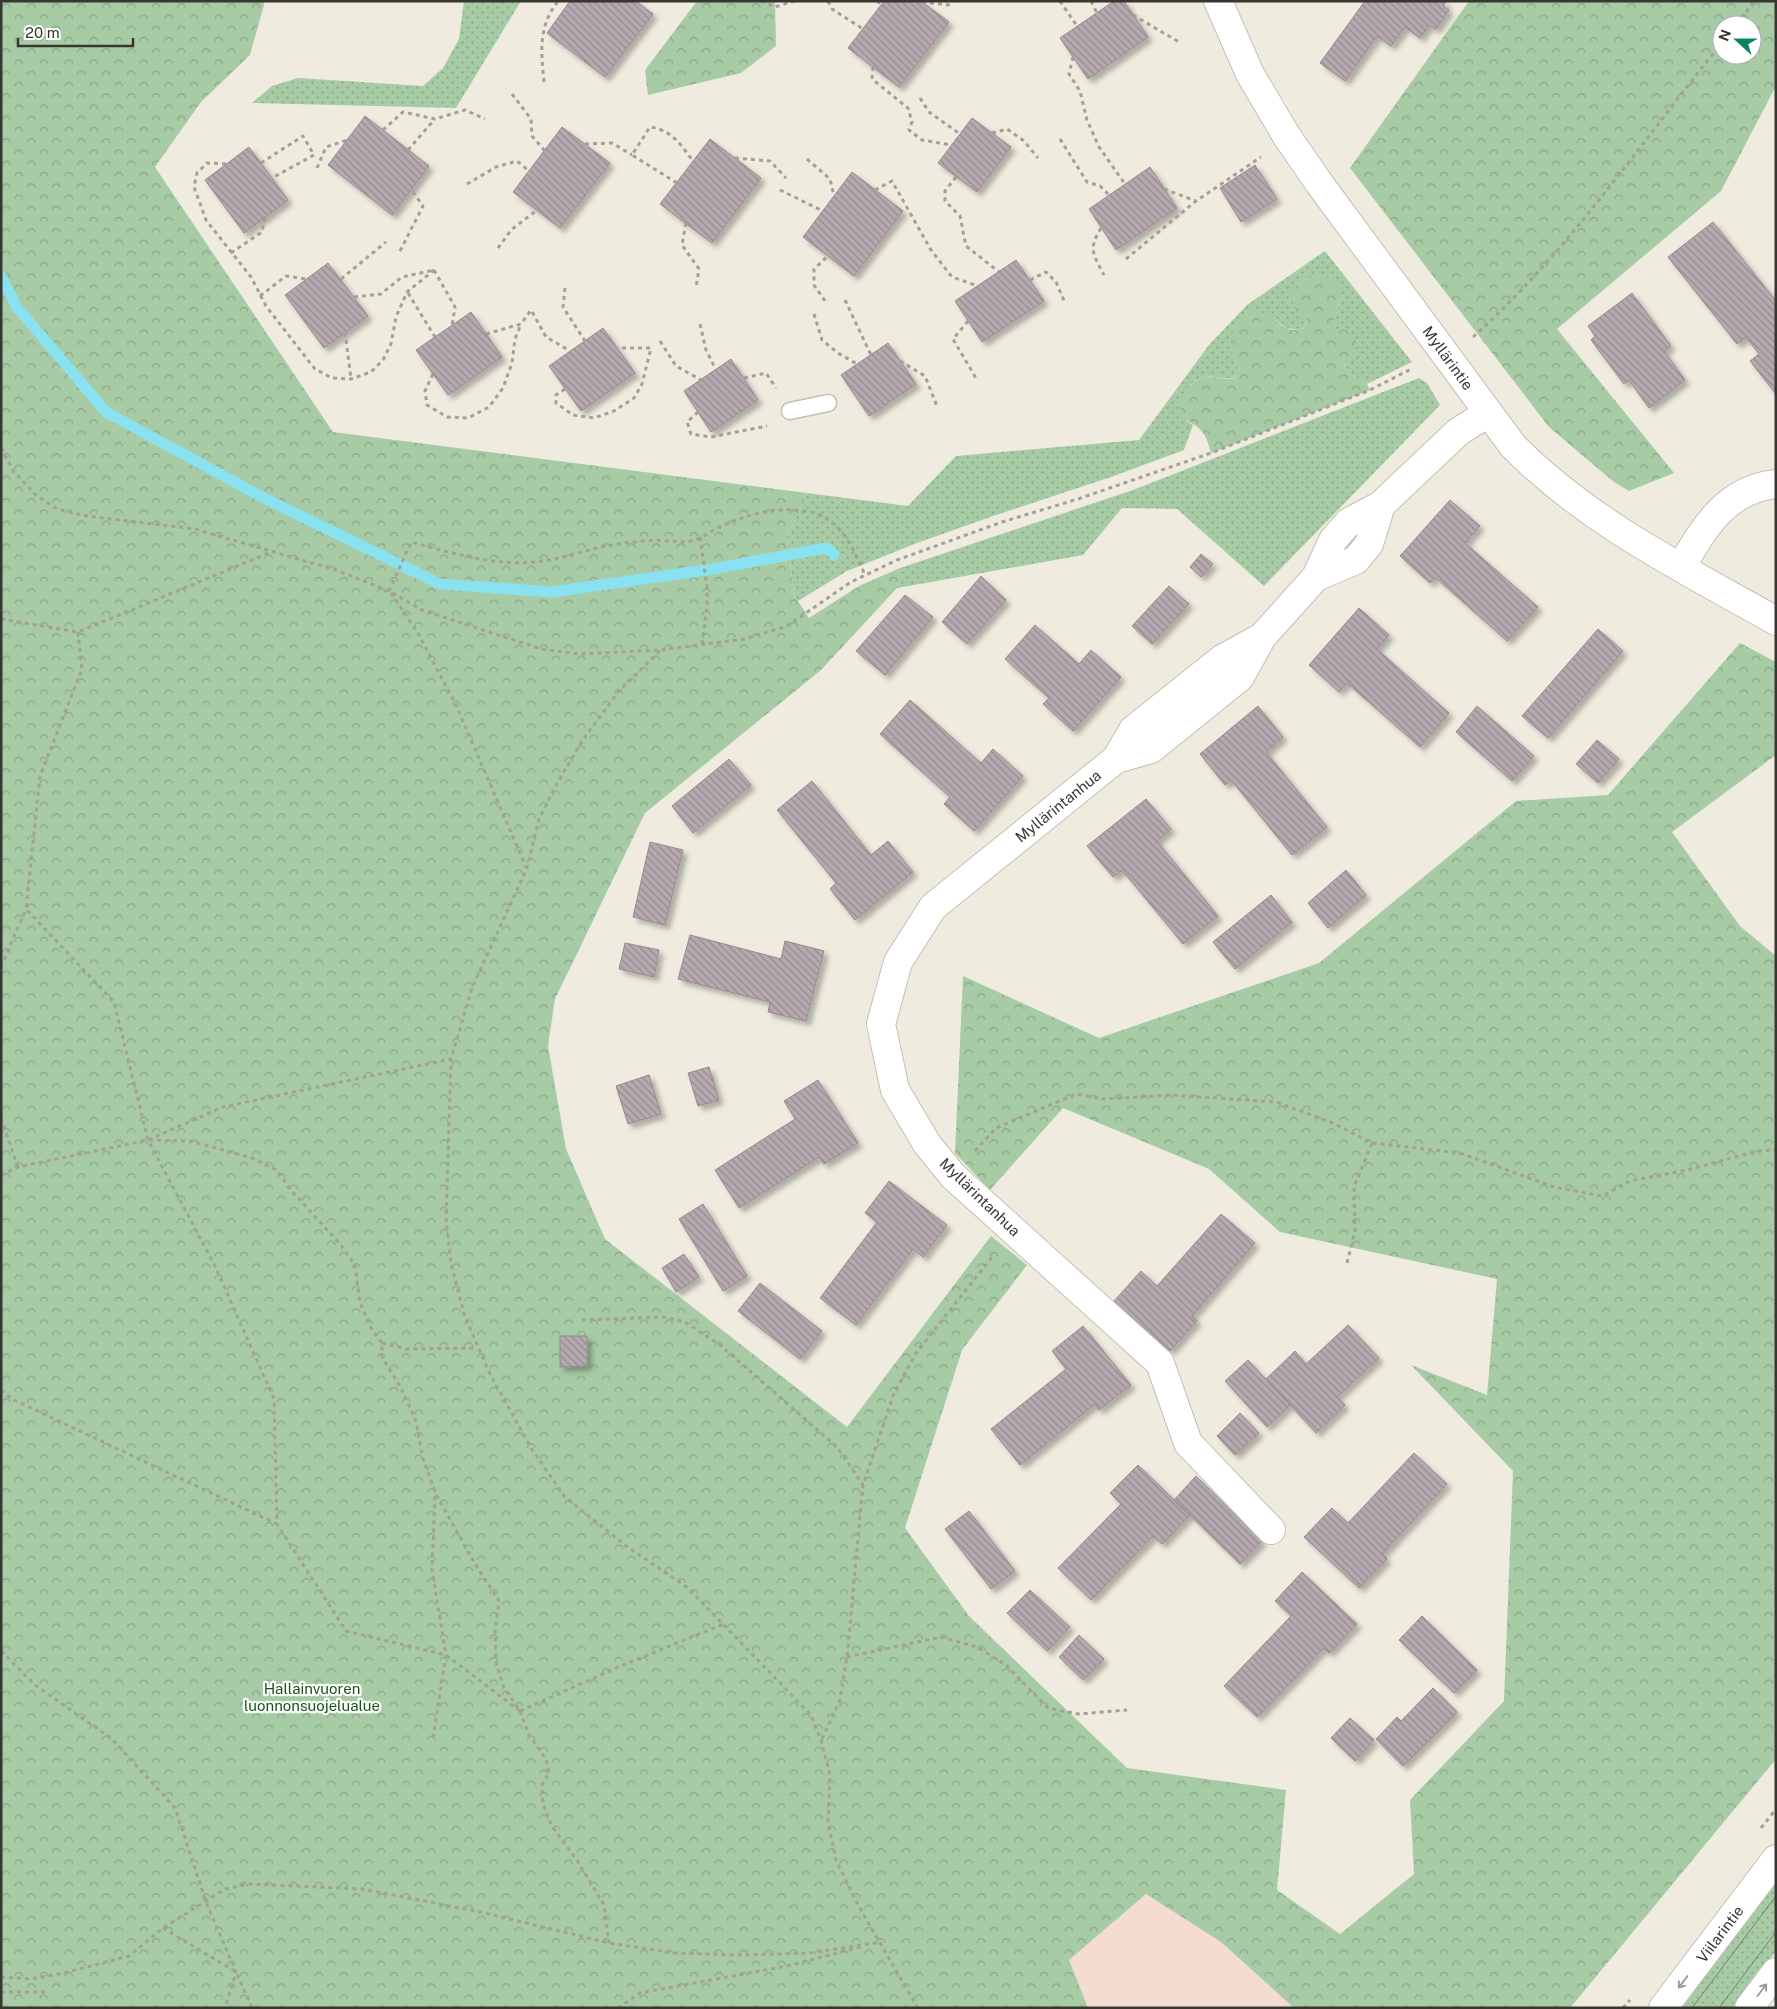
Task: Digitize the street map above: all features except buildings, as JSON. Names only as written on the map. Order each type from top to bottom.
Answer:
[{"type":"street","name":"Myllärintie","points":[[1218,1],[1250,74],[1286,135],[1319,183],[1513,446],[1538,472],[1615,529],[1776,621]]},
{"type":"street","name":"Myllärintanhua","points":[[1271,1530],[1188,1443],[1160,1364],[953,1176],[927,1144],[895,1090],[880,1024],[898,962],[933,907],[1116,759],[1151,749],[1240,677],[1262,636],[1316,577],[1356,560],[1369,544],[1381,505],[1458,432],[1488,413]]},
{"type":"street","points":[[1681,567],[1697,541],[1729,501],[1747,491],[1776,484]]},
{"type":"street","name":"Viilarintie","points":[[1663,2008],[1776,1859]]},
{"type":"street","points":[[1749,2008],[1776,1972]]},
{"type":"lane","points":[[790,411],[828,404]]},
{"type":"path","points":[[544,82],[541,42],[548,13],[558,1]]},
{"type":"path","points":[[761,1],[775,7],[794,1]]},
{"type":"path","points":[[828,1],[832,9],[864,29]]},
{"type":"path","points":[[877,1],[882,5]]},
{"type":"path","points":[[922,2],[948,6],[954,1]]},
{"type":"path","points":[[1060,1],[1077,26]]},
{"type":"path","points":[[1091,1],[1097,13]]},
{"type":"path","points":[[1744,15],[1754,1]]},
{"type":"path","points":[[1133,15],[1179,42]]},
{"type":"path","points":[[1467,342],[1497,315],[1560,247],[1712,56]]},
{"type":"path","points":[[1073,57],[1069,74],[1080,91],[1087,120],[1099,148],[1125,184]]},
{"type":"path","points":[[873,67],[872,79],[908,108],[912,122],[909,130],[922,140],[951,145]]},
{"type":"path","points":[[512,94],[531,120],[532,136],[545,151]]},
{"type":"path","points":[[920,98],[928,112],[960,134]]},
{"type":"path","points":[[408,150],[435,119],[466,110],[485,119]]},
{"type":"path","points":[[383,130],[403,112],[435,119]]},
{"type":"path","points":[[632,155],[650,128],[660,128],[678,139],[693,161]]},
{"type":"path","points":[[992,133],[1007,129],[1024,141],[1038,158]]},
{"type":"path","points":[[261,163],[303,136],[314,155],[272,178]]},
{"type":"path","points":[[1060,138],[1088,182],[1100,186],[1109,195]]},
{"type":"path","points":[[317,168],[326,147],[347,140]]},
{"type":"path","points":[[585,144],[612,143],[676,183]]},
{"type":"path","points":[[1126,259],[1196,201],[1262,156]]},
{"type":"path","points":[[735,158],[770,160],[786,178]]},
{"type":"path","points":[[807,159],[830,179],[834,196]]},
{"type":"path","points":[[467,184],[496,167],[517,161],[529,171]]},
{"type":"path","points":[[226,164],[207,164],[197,173],[194,187],[206,220],[251,277],[260,296],[315,369],[332,378],[352,379],[371,372],[383,360],[391,344],[396,318],[407,292],[434,270]]},
{"type":"path","points":[[956,177],[945,191],[945,201],[960,216],[966,246],[999,272]]},
{"type":"path","points":[[876,190],[892,181],[931,250],[952,277],[978,286]]},
{"type":"path","points":[[400,251],[423,206],[411,189]]},
{"type":"path","points":[[1164,189],[1196,201]]},
{"type":"path","points":[[780,190],[823,211]]},
{"type":"path","points":[[498,248],[511,230],[537,210]]},
{"type":"path","points":[[231,253],[262,232],[265,217]]},
{"type":"path","points":[[686,223],[682,245],[699,269],[696,288]]},
{"type":"path","points":[[1101,228],[1093,241],[1092,253],[1104,275]]},
{"type":"path","points":[[341,279],[386,242]]},
{"type":"path","points":[[825,301],[814,285],[814,269],[828,256]]},
{"type":"path","points":[[354,297],[381,294],[402,277],[434,270]]},
{"type":"path","points":[[434,270],[455,307],[452,326]]},
{"type":"path","points":[[1030,280],[1046,272],[1056,282],[1065,303]]},
{"type":"path","points":[[260,296],[286,276],[306,279]]},
{"type":"path","points":[[565,288],[563,307],[585,341]]},
{"type":"path","points":[[407,292],[435,337]]},
{"type":"path","points":[[846,300],[871,355]]},
{"type":"path","points":[[433,374],[425,391],[427,405],[447,417],[468,418],[489,407],[503,388],[512,363],[515,339],[521,324],[531,310],[546,336],[570,351]]},
{"type":"path","points":[[814,314],[822,340],[838,353],[857,364]]},
{"type":"path","points":[[968,321],[953,339],[977,380]]},
{"type":"path","points":[[486,334],[521,324]]},
{"type":"path","points":[[700,324],[706,350],[716,370]]},
{"type":"path","points":[[346,332],[352,379]]},
{"type":"path","points":[[660,341],[676,366],[701,380]]},
{"type":"path","points":[[566,389],[556,395],[556,403],[573,415],[594,418],[614,410],[634,398],[642,384],[651,348],[617,348]]},
{"type":"path","points":[[900,362],[926,376],[937,406]]},
{"type":"path","points":[[1,448],[14,472],[36,495],[57,509],[87,516],[195,529],[336,570],[390,590],[422,610],[541,649],[580,654],[660,650],[744,639],[787,626],[851,582],[897,560],[1002,522],[1078,499],[1211,453],[1370,390],[1414,368]]},
{"type":"path","points":[[698,412],[687,422],[691,434],[711,437],[728,432],[757,429],[771,424],[790,411],[766,373],[744,378]]},
{"type":"path","points":[[390,590],[411,542],[460,555],[506,563],[548,560],[623,543],[666,540],[676,543],[694,540],[752,514],[786,509],[812,512],[826,518],[846,535],[866,575]]},
{"type":"path","points":[[700,537],[707,587],[707,607],[702,645]]},
{"type":"path","points":[[1,619],[78,632],[271,552]]},
{"type":"path","points":[[390,590],[419,635],[456,705],[526,868]]},
{"type":"path","points":[[1,967],[26,909],[40,776],[82,669],[78,632]]},
{"type":"path","points":[[660,650],[619,691],[582,741],[539,819],[526,868],[472,988],[451,1059],[446,1218],[451,1264],[465,1317],[490,1374],[531,1448],[564,1496],[625,1545],[688,1588],[811,1715],[821,1740],[830,1776],[828,1822],[836,1860],[858,1905],[918,2008]]},
{"type":"path","points":[[26,909],[114,1002],[148,1140],[216,1268],[274,1400],[277,1524],[346,1631],[446,1655],[520,1711]]},
{"type":"path","points":[[1,1175],[18,1167],[148,1140],[223,1107],[451,1059]]},
{"type":"path","points":[[996,1128],[1076,1094],[1103,1099],[1170,1095],[1276,1102],[1333,1123],[1372,1143],[1460,1153],[1554,1187],[1602,1196],[1630,1181],[1687,1170],[1757,1151],[1776,1150]]},
{"type":"path","points":[[1,1118],[18,1167]]},
{"type":"path","points":[[148,1140],[190,1141],[252,1158],[277,1170],[289,1188],[341,1245],[355,1265],[360,1303],[372,1330],[382,1343],[382,1358],[401,1388],[416,1421],[423,1460],[436,1494],[474,1562],[499,1600],[495,1632],[496,1663],[504,1688],[520,1711],[529,1735],[546,1760],[549,1773],[542,1785],[543,1804],[552,1826],[578,1862],[604,1905],[609,1944]]},
{"type":"path","points":[[1347,1263],[1355,1231],[1354,1187],[1372,1143]]},
{"type":"path","points":[[821,1740],[840,1700],[847,1657],[863,1485],[894,1393],[916,1353],[1014,1230]]},
{"type":"path","points":[[582,1320],[664,1317],[686,1322],[720,1345],[837,1447],[863,1485]]},
{"type":"path","points":[[382,1343],[407,1349],[478,1348]]},
{"type":"path","points":[[1,1390],[12,1399],[277,1524]]},
{"type":"path","points":[[433,1738],[446,1655],[432,1570],[436,1494]]},
{"type":"path","points":[[520,1711],[623,1665],[724,1624]]},
{"type":"path","points":[[847,1657],[941,1637],[977,1647],[1006,1664],[1048,1708],[1078,1714],[1127,1710]]},
{"type":"path","points":[[1,1651],[35,1685],[112,1739],[175,1808],[206,1902],[252,2008]]},
{"type":"path","points":[[1,1978],[32,1978],[68,1972],[129,1956],[163,1928],[225,1889],[250,1884],[362,1889],[481,1912],[609,1944],[674,1953],[742,1955],[810,1953],[881,1942]]},
{"type":"path","points":[[163,1928],[236,1972]]},
{"type":"path","points":[[618,2008],[640,1993],[787,1966],[881,1942]]},
{"type":"path","points":[[225,2008],[236,1972]]},
{"type":"path","points":[[1,1992],[47,1992]]},
{"type":"shaded area","points":[[1146,1894],[1221,1942],[1294,2008],[1088,2008],[1069,1960]]},
{"type":"green space","name":"Hallainvuoren luonnonsuojelualue","points":[[1,1],[265,1],[250,55],[201,102],[155,167],[333,432],[807,493],[787,537],[794,595],[809,618],[859,586],[900,568],[897,588],[821,670],[645,813],[555,999],[548,1046],[566,1149],[605,1239],[847,1427],[991,1236],[1027,1265],[962,1350],[905,1528],[969,1616],[1127,1768],[1286,1790],[1277,1890],[1340,1934],[1414,1874],[1410,1800],[1504,1701],[1513,1471],[1411,1365],[1487,1395],[1497,1279],[1280,1232],[1209,1169],[1063,1108],[990,1190],[955,1153],[963,976],[1099,1038],[1319,963],[1516,801],[1608,795],[1740,643],[1776,662],[1776,755],[1672,832],[1740,926],[1776,956],[1776,1759],[1570,2008],[1294,2008],[1221,1942],[1146,1894],[1069,1960],[1088,2008],[1,2008]]},
{"type":"green space","points":[[464,1],[521,1],[456,108],[252,103],[272,86],[298,78],[423,86],[443,68],[459,39]]},
{"type":"green space","points":[[697,1],[775,1],[776,46],[741,73],[648,95],[645,70]]},
{"type":"green space","points":[[1469,1],[1776,1],[1776,86],[1721,191],[1557,329],[1674,473],[1629,491],[1614,482],[1549,427],[1350,168]]},
{"type":"green space","points":[[1325,251],[1412,362],[1367,384],[1349,373],[1343,361],[1332,317],[1343,298],[1293,289],[1295,306],[1299,312],[1307,317],[1305,328],[1288,328],[1273,317],[1231,350],[1238,363],[1239,375],[1229,379],[1201,377],[1193,383],[1185,392],[1187,421],[1193,425],[1184,450],[917,543],[847,571],[798,601],[794,595],[787,537],[807,493],[908,506],[956,456],[1139,440],[1209,345],[1247,305]]},
{"type":"green space","points":[[1314,274],[1333,280],[1339,287],[1343,298],[1335,313],[1334,324],[1336,329],[1350,333],[1355,338],[1358,346],[1350,357],[1343,362],[1349,373],[1367,384],[1370,390],[1211,453],[1204,434],[1182,414],[1181,404],[1184,393],[1199,379],[1204,377],[1228,379],[1239,375],[1238,363],[1231,350],[1231,338],[1235,325],[1251,310],[1273,317],[1281,325],[1292,330],[1305,328],[1307,317],[1296,311],[1291,298],[1293,289],[1300,280]]},
{"type":"green space","points":[[1419,378],[1427,383],[1440,405],[1264,586],[1177,509],[1122,508],[1083,555],[897,588],[900,568],[1133,490]]},
{"type":"green space","points":[[1776,1880],[1776,1951],[1733,2008],[1678,2008]]},
{"type":"waterway","points":[[1,276],[16,306],[106,412],[260,496],[440,584],[552,592],[713,569],[825,548],[834,555]]},
{"type":"tram line","points":[[1692,2008],[1776,1896]]},
{"type":"tram line","points":[[1719,2008],[1776,1932]]}]
